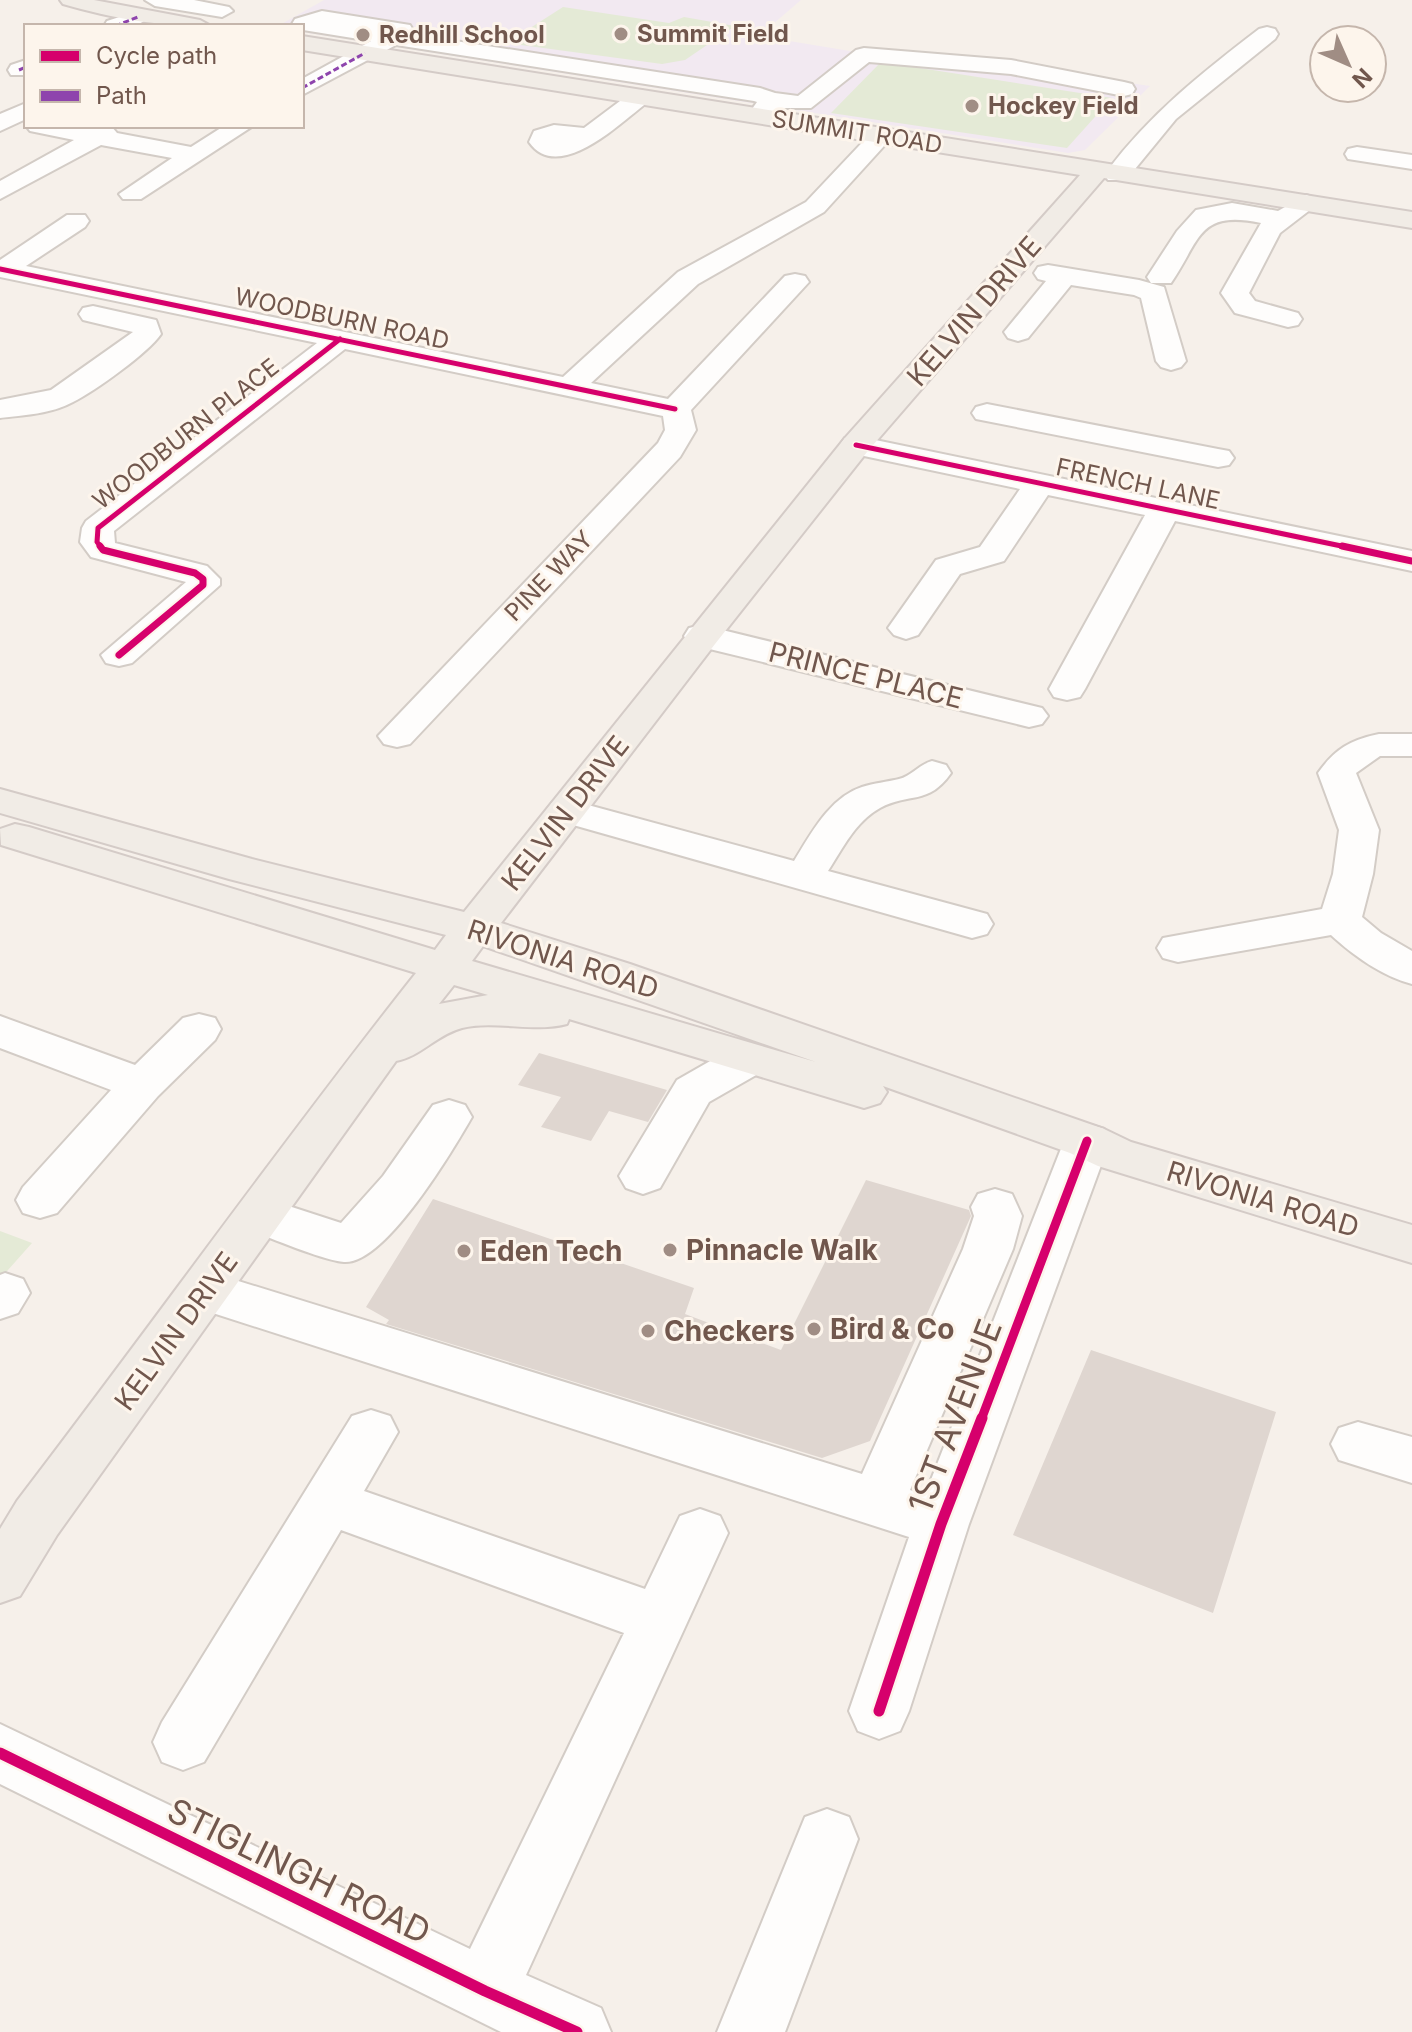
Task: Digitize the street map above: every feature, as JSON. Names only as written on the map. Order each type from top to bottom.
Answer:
[{"type":"main road","points":[[70,0],[138,17],[183,24]]},
{"type":"main road","name":"SUMMIT ROAD","points":[[304,43],[632,95],[765,108],[882,135],[1412,220]]},
{"type":"main road","name":"KELVIN DRIVE","points":[[0,1578],[18,1535],[206,1291],[339,1103],[702,636],[856,445],[1107,173]]},
{"type":"main road","name":"RIVONIA ROAD","points":[[0,801],[243,870],[476,929],[615,974],[1095,1148]]},
{"type":"main road","name":"RIVONIA ROAD","points":[[0,829],[218,900],[640,1023],[749,1059],[1095,1148],[1412,1244]]},
{"type":"main road","points":[[339,1103],[406,1037],[429,1021],[448,1015],[525,1010],[640,1023]]},
{"type":"street","points":[[155,0],[222,11]]},
{"type":"street","points":[[199,24],[242,0]]},
{"type":"street","points":[[120,24],[138,17]]},
{"type":"street","points":[[1107,173],[1169,110],[1267,34]]},
{"type":"street","points":[[304,87],[389,39],[760,95],[765,108],[803,103],[864,55],[1011,67],[1124,89]]},
{"type":"street","points":[[577,135],[632,95]]},
{"type":"street","points":[[66,128],[107,131],[195,155]]},
{"type":"street","points":[[132,194],[238,128]]},
{"type":"street","points":[[2,190],[107,131]]},
{"type":"street","points":[[569,387],[688,278],[815,207],[882,135]]},
{"type":"street","points":[[1357,154],[1412,162]]},
{"type":"street","points":[[1288,319],[1245,307],[1235,293],[1269,229],[1306,203]]},
{"type":"street","points":[[1161,277],[1198,219],[1207,212],[1235,210],[1280,219]]},
{"type":"street","points":[[1,279],[76,221]]},
{"type":"street","points":[[1018,332],[1056,274],[1145,289],[1154,293],[1171,361]]},
{"type":"street","points":[[0,409],[42,403],[62,396],[138,343],[148,329],[1,279]]},
{"type":"street","name":"WOODBURN ROAD","points":[[1,279],[340,339],[675,409]]},
{"type":"street","points":[[675,409],[795,282]]},
{"type":"street","name":"WOODBURN PLACE","points":[[119,655],[203,585],[203,579],[195,573],[103,550],[97,542],[98,528],[340,339]]},
{"type":"street","name":"PINE WAY","points":[[397,736],[669,450],[680,437],[682,428],[675,409]]},
{"type":"street","points":[[987,413],[1218,458]]},
{"type":"street","name":"FRENCH LANE","points":[[856,445],[1412,561]]},
{"type":"street","points":[[906,628],[948,567],[960,561],[988,556],[998,548],[1039,484]]},
{"type":"street","points":[[1067,689],[1164,511]]},
{"type":"street","name":"PRINCE PLACE","points":[[702,636],[1029,716]]},
{"type":"street","points":[[1340,920],[1353,874],[1359,830],[1337,773],[1348,757],[1363,748],[1412,745]]},
{"type":"street","points":[[803,878],[849,811],[877,794],[918,788],[932,773]]},
{"type":"street","points":[[566,811],[972,924]]},
{"type":"street","points":[[1178,948],[1340,920]]},
{"type":"street","points":[[1340,920],[1366,943],[1412,970]]},
{"type":"street","points":[[40,1200],[142,1085],[199,1029]]},
{"type":"street","points":[[0,1031],[142,1085]]},
{"type":"street","points":[[643,1176],[693,1091],[749,1059]]},
{"type":"street","points":[[261,1215],[345,1244],[352,1243],[371,1227],[449,1117]]},
{"type":"street","name":"1ST AVENUE","points":[[879,1711],[941,1524],[1095,1148]]},
{"type":"street","points":[[877,1502],[988,1249],[998,1216],[995,1207]]},
{"type":"street","points":[[206,1291],[941,1524]]},
{"type":"street","points":[[183,1742],[371,1432]]},
{"type":"street","points":[[1358,1444],[1412,1460]]},
{"type":"street","points":[[328,1502],[659,1620]]},
{"type":"street","points":[[485,1991],[700,1533]]},
{"type":"street","name":"STIGLINGH ROAD","points":[[0,1753],[485,1991],[577,2032]]},
{"type":"street","points":[[751,2032],[827,1839]]},
{"type":"shaded area","points":[[324,0],[801,0],[759,36],[862,53],[984,62],[1150,86],[1085,150],[1068,153],[304,32],[304,24],[282,24]]},
{"type":"green space","name":"Summit Field","points":[[563,7],[669,23],[684,17],[735,26],[685,60],[662,64],[507,43]]},
{"type":"green space","name":"Hockey Field","points":[[881,62],[1112,98],[1067,148],[831,113]]},
{"type":"green space","points":[[0,1231],[32,1243],[0,1279]]},
{"type":"building","points":[[539,1053],[667,1090],[648,1122],[609,1111],[591,1141],[541,1127],[561,1097],[518,1085]]},
{"type":"building","points":[[866,1180],[969,1210],[971,1216],[870,1441],[822,1458],[386,1324],[389,1320],[366,1307],[433,1199],[694,1288],[685,1314],[781,1350]]},
{"type":"building","points":[[1091,1350],[1276,1412],[1213,1613],[1013,1535]]},
{"type":"marked path","points":[[120,24],[138,17]]},
{"type":"marked path","points":[[304,87],[365,53]]},
{"type":"marked path","points":[[19,70],[24,68]]},
{"type":"cycle path","points":[[0,269],[675,409]]},
{"type":"cycle path","points":[[119,655],[203,585],[203,579],[195,573],[103,550],[97,542],[98,528],[340,339]]},
{"type":"cycle path","points":[[856,445],[1412,561]]},
{"type":"cycle path","points":[[879,1711],[941,1524],[1087,1141]]},
{"type":"cycle path","points":[[0,1753],[485,1991],[577,2032]]},
{"type":"place","name":"Summit Field","points":[[621,34]]},
{"type":"place","name":"Redhill School","points":[[363,35]]},
{"type":"place","name":"Hockey Field","points":[[972,106]]},
{"type":"place","name":"Pinnacle Walk","points":[[670,1250]]},
{"type":"place","name":"Eden Tech","points":[[464,1251]]},
{"type":"place","name":"Bird & Co","points":[[814,1329]]},
{"type":"place","name":"Checkers","points":[[648,1331]]}]
